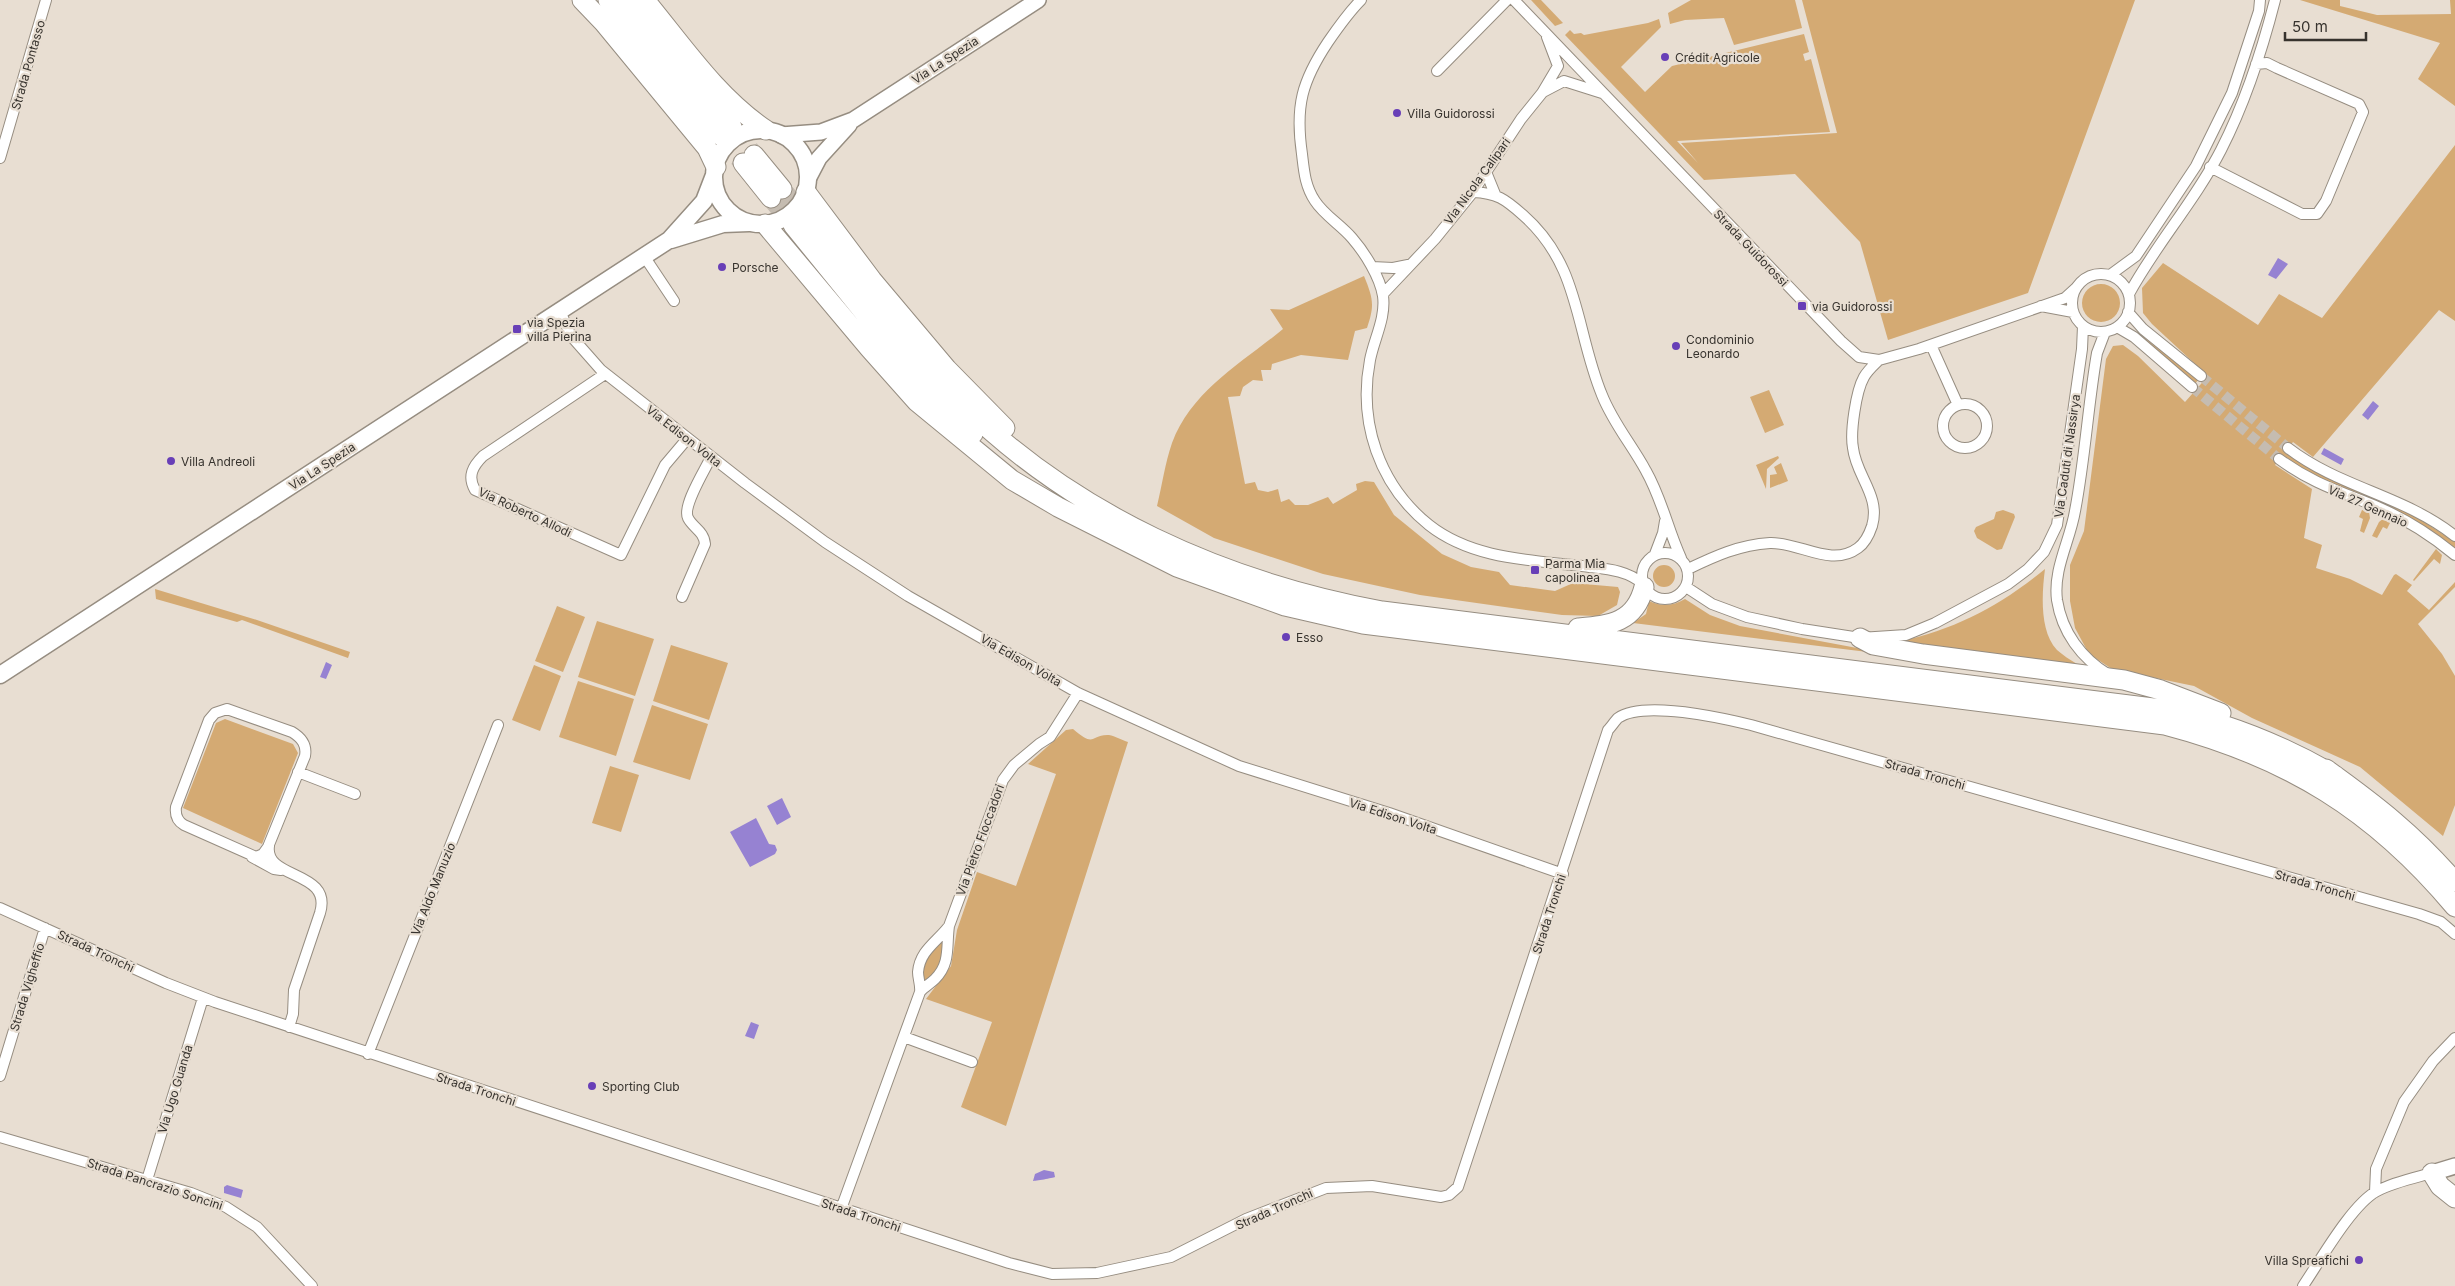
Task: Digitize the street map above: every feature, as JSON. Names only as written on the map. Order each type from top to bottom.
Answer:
[{"type":"highway","points":[[582,0],[604,23],[707,148],[715,171]]},
{"type":"highway","points":[[608,0],[726,132],[627,0]]},
{"type":"highway","points":[[646,0],[722,93],[748,117],[774,133]]},
{"type":"highway","points":[[748,159],[776,194]]},
{"type":"highway","points":[[807,186],[872,280],[947,369],[1022,446],[1047,467],[1058,482]]},
{"type":"highway","points":[[1088,521],[1052,497],[980,440],[945,408],[904,363],[798,221],[954,396],[1002,440],[1058,482],[1143,532],[1191,555],[1240,574],[1302,594],[1347,604],[1452,620],[2162,709],[2208,719],[2252,734],[2295,753],[2336,776]]},
{"type":"highway","points":[[758,223],[917,402],[1012,480],[1177,567],[1206,579],[1285,606],[1363,624],[2165,726],[2208,736],[2250,752],[2300,776],[2349,806],[2390,838],[2426,873],[2455,907]]},
{"type":"highway","points":[[1452,620],[1576,628],[1601,626],[1614,623],[1632,612],[1637,605],[1644,585]]},
{"type":"highway","points":[[1860,638],[1874,645],[1923,654],[2124,680],[2168,692],[2276,735],[2296,745],[2404,828],[2455,882]]},
{"type":"highway","points":[[2432,1173],[2440,1186],[2455,1198]]},
{"type":"main road","name":"Via La Spezia","points":[[0,675],[669,240],[704,202],[725,147],[737,137],[751,131],[774,133],[821,132],[853,120],[1038,0]]},
{"type":"main road","name":"Via La Spezia","points":[[669,240],[723,224],[778,221],[790,214],[799,204],[819,158],[853,120]]},
{"type":"main road","points":[[774,133],[793,142],[802,153],[807,165],[807,186]]},
{"type":"main road","points":[[715,171],[716,188],[720,200],[728,210],[739,218],[758,223]]},
{"type":"main road","points":[[2432,1173],[2455,1166]]},
{"type":"street","name":"Strada Pontasso","points":[[0,158],[4,132],[46,0]]},
{"type":"street","points":[[1361,0],[1347,13],[1311,69],[1303,91],[1299,134],[1305,182],[1316,202],[1352,239],[1372,267],[1383,294],[1382,315],[1368,373],[1367,408],[1371,435],[1381,466],[1402,498],[1428,524],[1441,534],[1480,552],[1622,571],[1636,578],[1654,596],[1661,599],[1675,597],[1686,587],[1688,569],[1672,538],[1666,512],[1646,471],[1605,403],[1596,380],[1571,287],[1556,252],[1534,225],[1495,194],[1486,172]]},
{"type":"street","points":[[1438,71],[1507,0]]},
{"type":"street","name":"Strada Guidorossi","points":[[1514,0],[1847,347],[1859,357],[1879,360]]},
{"type":"street","points":[[2110,275],[2136,256],[2196,166],[2232,93],[2260,0]]},
{"type":"street","points":[[2076,288],[2072,304],[2073,312],[2083,326],[2090,330],[2105,332],[2117,327],[2128,312],[2128,294],[2141,271],[2178,221],[2221,150],[2256,64],[2275,0]]},
{"type":"street","name":"Via Nicola Calipari","points":[[1383,294],[1435,239],[1473,192],[1521,119],[1542,93],[1558,66],[1546,34]]},
{"type":"street","points":[[2210,167],[2302,214],[2317,214],[2326,202],[2363,112],[2359,104],[2267,63],[2256,64]]},
{"type":"street","name":"Via Nicola Calipari","points":[[1542,93],[1564,81],[1603,93]]},
{"type":"street","points":[[1473,192],[1495,194]]},
{"type":"street","points":[[644,256],[674,301]]},
{"type":"street","points":[[1372,267],[1393,268],[1408,266]]},
{"type":"street","points":[[1688,569],[1719,554],[1742,546],[1772,543],[1786,544],[1830,557],[1847,556],[1860,547],[1869,535],[1875,517],[1874,505],[1866,481],[1857,465],[1852,448],[1852,432],[1862,382],[1879,360],[1931,345],[2065,298],[2082,280],[2091,276],[2110,275],[2118,279],[2128,294]]},
{"type":"street","points":[[2040,306],[2073,312]]},
{"type":"street","name":"Via Edison Volta","points":[[560,311],[572,336],[605,374],[687,439],[826,542],[908,596],[1078,693],[1239,766],[1389,813],[1563,874]]},
{"type":"street","points":[[2128,312],[2144,329],[2201,376]]},
{"type":"street","name":"Via Caduti di Nassirya","points":[[1686,587],[1712,604],[1747,617],[1860,638],[1906,634],[1935,623],[2008,584],[2028,569],[2044,552],[2057,526],[2062,502],[2082,349],[2083,326]]},
{"type":"street","points":[[2117,327],[2134,337],[2192,387]]},
{"type":"street","points":[[2105,332],[2097,353],[2076,504],[2058,572],[2056,594],[2064,626],[2079,650],[2101,670],[2124,680]]},
{"type":"street","points":[[1931,345],[1958,405]]},
{"type":"street","name":"Via Roberto Allodi","points":[[605,374],[483,456],[474,466],[471,475],[475,490],[621,555],[666,465],[687,439]]},
{"type":"street","points":[[1958,405],[1972,405],[1979,408],[1987,421],[1985,436],[1974,446],[1959,447],[1952,444],[1944,433],[1943,419],[1951,408],[1958,405]]},
{"type":"street","name":"Via 27 Gennaio","points":[[2288,448],[2331,475],[2411,508],[2455,536]]},
{"type":"street","points":[[682,597],[705,544],[701,532],[689,520],[687,506],[711,457]]},
{"type":"street","name":"Via 27 Gennaio","points":[[2279,459],[2320,485],[2402,519],[2455,555]]},
{"type":"street","points":[[1622,571],[1644,564],[1655,554],[1663,533],[1666,512]]},
{"type":"street","points":[[1655,554],[1666,552],[1681,558]]},
{"type":"street","points":[[1644,564],[1641,574],[1644,585]]},
{"type":"street","name":"Via Pietro Fioccadori","points":[[920,992],[937,977],[946,963],[949,950],[949,926],[1005,776],[1032,750],[1050,738],[1078,693]]},
{"type":"street","points":[[285,870],[274,869],[251,856],[184,825],[176,817],[176,807],[210,718],[218,711],[227,709],[295,734],[303,741],[306,747],[269,845],[268,853],[271,860],[314,886],[321,897],[322,905],[294,990],[293,1014],[289,1027]]},
{"type":"street","name":"Strada Tronchi","points":[[0,908],[203,998],[368,1054],[1009,1263],[1040,1272],[1065,1275],[1097,1273],[1171,1257],[1246,1219],[1326,1188],[1372,1186],[1441,1197],[1449,1195],[1458,1187],[1563,874],[1608,730],[1618,718],[1631,713],[1669,711],[1713,716],[1751,725],[2419,914],[2441,922],[2455,934]]},
{"type":"street","name":"Via Aldo Manuzio","points":[[368,1054],[498,724]]},
{"type":"street","points":[[298,772],[355,794]]},
{"type":"street","points":[[251,856],[260,856],[269,845]]},
{"type":"street","name":"Via Pietro Fioccadori","points":[[841,1208],[920,992],[918,972],[923,954],[928,946],[949,926]]},
{"type":"street","name":"Strada Vigheffio","points":[[0,1076],[44,928]]},
{"type":"street","name":"Via Ugo Guanda","points":[[147,1180],[203,998]]},
{"type":"street","points":[[904,1037],[972,1062]]},
{"type":"street","points":[[2375,1192],[2376,1169],[2404,1102],[2433,1061],[2455,1038]]},
{"type":"street","name":"Strada Pancrazio Soncini","points":[[0,1137],[215,1202],[237,1213],[266,1236],[312,1286]]},
{"type":"street","points":[[2303,1286],[2360,1204],[2375,1192],[2391,1185],[2432,1173]]},
{"type":"shaded area","points":[[1531,0],[1541,0],[1563,23],[1555,26]]},
{"type":"shaded area","points":[[1691,0],[1795,0],[1802,28],[1734,45],[1724,18],[1685,20],[1670,24],[1668,13]]},
{"type":"shaded area","points":[[1802,0],[2135,0],[2028,293],[1888,340],[1860,242],[1795,174],[1704,180],[1565,35],[1570,30],[1574,34],[1581,33],[1584,35],[1648,23],[1659,19],[1661,27],[1621,67],[1645,92],[1672,66],[1804,34],[1809,52],[1803,54],[1805,61],[1811,59],[1830,132],[1677,141],[1698,163],[1681,143],[1837,133]]},
{"type":"shaded area","points":[[2300,0],[2340,0],[2340,6],[2377,15],[2451,14],[2450,0],[2455,0],[2455,106],[2418,79],[2440,43]]},
{"type":"shaded area","points":[[2455,145],[2455,321],[2439,310],[2313,457],[2293,442],[2285,452],[2331,480],[2407,511],[2455,542],[2455,549],[2331,486],[2282,456],[2275,465],[2312,489],[2304,538],[2322,545],[2316,568],[2350,579],[2382,595],[2396,574],[2412,585],[2407,591],[2429,610],[2455,582],[2455,587],[2418,624],[2442,654],[2455,676],[2455,805],[2443,836],[2360,767],[2252,718],[2194,686],[2112,669],[2089,654],[2075,628],[2070,601],[2070,565],[2084,531],[2106,359],[2113,346],[2123,345],[2138,356],[2185,402],[2208,376],[2152,324],[2143,313],[2142,288],[2163,263],[2258,325],[2279,294],[2322,318]]},
{"type":"shaded area","points":[[2278,258],[2288,264],[2276,279],[2268,275]]},
{"type":"shaded area","points":[[1364,276],[1371,296],[1371,313],[1367,328],[1355,331],[1348,360],[1301,355],[1272,364],[1271,370],[1261,370],[1263,381],[1253,380],[1243,387],[1240,396],[1228,397],[1245,484],[1255,482],[1258,490],[1268,492],[1278,489],[1281,502],[1289,499],[1295,505],[1308,505],[1328,497],[1333,504],[1357,490],[1356,484],[1365,481],[1374,482],[1394,515],[1442,554],[1471,567],[1499,572],[1510,585],[1555,591],[1573,583],[1618,587],[1620,592],[1617,605],[1598,616],[1562,615],[1420,595],[1323,574],[1214,538],[1157,506],[1172,443],[1181,424],[1192,408],[1220,379],[1283,329],[1270,309],[1289,310]]},
{"type":"shaded area","points":[[2101,284],[2114,290],[2120,303],[2114,316],[2101,322],[2088,316],[2082,303],[2088,290]]},
{"type":"shaded area","points":[[2141,335],[2198,380],[2195,384],[2152,347]]},
{"type":"shaded area","points":[[1769,390],[1784,425],[1765,433],[1750,397]]},
{"type":"shaded area","points":[[2373,401],[2379,406],[2368,420],[2362,415]]},
{"type":"shaded area","points":[[2324,448],[2344,459],[2341,465],[2321,454]]},
{"type":"shaded area","points":[[1778,456],[1779,458],[1767,469],[1766,489],[1756,465]]},
{"type":"shaded area","points":[[1781,463],[1788,481],[1770,488],[1770,475],[1777,474],[1774,467]]},
{"type":"shaded area","points":[[2003,510],[2014,514],[2015,517],[2002,549],[1997,550],[1977,538],[1974,531],[1976,527],[1994,519],[1996,512]]},
{"type":"shaded area","points":[[2362,510],[2369,512],[2370,518],[2364,533],[2360,531],[2363,519],[2359,517]]},
{"type":"shaded area","points":[[2384,518],[2391,521],[2387,529],[2383,527],[2377,538],[2372,536],[2379,522]]},
{"type":"shaded area","points":[[2436,549],[2442,555],[2440,564],[2434,559],[2414,581],[2413,580]]},
{"type":"shaded area","points":[[1664,565],[1674,572],[1675,576],[1668,586],[1664,587],[1654,580],[1653,576],[1660,566]]},
{"type":"shaded area","points":[[2045,569],[2043,611],[2047,633],[2057,650],[2077,664],[1898,642],[1958,623],[1994,605]]},
{"type":"shaded area","points":[[155,589],[257,620],[350,652],[348,658],[242,620],[237,622],[156,599]]},
{"type":"shaded area","points":[[1685,599],[1710,615],[1740,626],[1900,656],[1633,623],[1646,614],[1649,601],[1667,605]]},
{"type":"shaded area","points":[[557,606],[585,617],[563,672],[535,661]]},
{"type":"shaded area","points":[[597,621],[654,639],[635,696],[578,677]]},
{"type":"shaded area","points":[[671,645],[728,663],[709,720],[653,701]]},
{"type":"shaded area","points":[[326,662],[332,665],[326,679],[320,677]]},
{"type":"shaded area","points":[[534,665],[561,676],[540,731],[512,720]]},
{"type":"shaded area","points":[[578,681],[634,699],[616,756],[559,737]]},
{"type":"shaded area","points":[[652,705],[708,724],[690,780],[633,762]]},
{"type":"shaded area","points":[[225,719],[293,744],[298,753],[262,844],[183,808],[216,723]]},
{"type":"shaded area","points":[[1073,729],[1089,739],[1109,735],[1128,742],[1006,1126],[961,1107],[992,1022],[926,999],[951,966],[957,930],[977,872],[1016,886],[1056,774],[1028,764],[1066,730]]},
{"type":"shaded area","points":[[610,766],[639,775],[621,832],[592,823]]},
{"type":"shaded area","points":[[782,798],[791,817],[777,825],[767,806]]},
{"type":"shaded area","points":[[756,818],[769,844],[775,845],[777,850],[775,854],[750,867],[730,832]]},
{"type":"shaded area","points":[[944,940],[941,966],[927,981],[922,977],[928,954],[934,945]]},
{"type":"shaded area","points":[[751,1022],[759,1025],[754,1039],[745,1036]]},
{"type":"shaded area","points":[[1044,1170],[1054,1172],[1055,1177],[1033,1181],[1035,1174]]},
{"type":"shaded area","points":[[227,1185],[243,1190],[241,1198],[224,1193],[224,1187]]},
{"type":"tunnel","points":[[732,127],[754,155]]},
{"type":"tunnel","points":[[721,136],[743,163]]},
{"type":"tunnel","points":[[782,189],[804,216]]},
{"type":"tunnel","points":[[771,198],[793,225]]},
{"type":"tunnel","points":[[2201,376],[2288,448]]},
{"type":"tunnel","points":[[2192,387],[2279,459]]},
{"type":"place","name":"Crédit Agricole","points":[[1665,57]]},
{"type":"place","name":"Villa Guidorossi","points":[[1397,113]]},
{"type":"place","name":"Porsche","points":[[722,267]]},
{"type":"place","name":"via Guidorossi","points":[[1802,306]]},
{"type":"place","name":"via Spezia villa Pierina","points":[[517,329]]},
{"type":"place","name":"Condominio Leonardo","points":[[1676,346]]},
{"type":"place","name":"Villa Andreoli","points":[[171,461]]},
{"type":"place","name":"Parma Mia capolinea","points":[[1535,570]]},
{"type":"place","name":"Esso","points":[[1286,637]]},
{"type":"place","name":"Sporting Club","points":[[592,1086]]},
{"type":"place","name":"Villa Spreafichi","points":[[2359,1260]]}]
